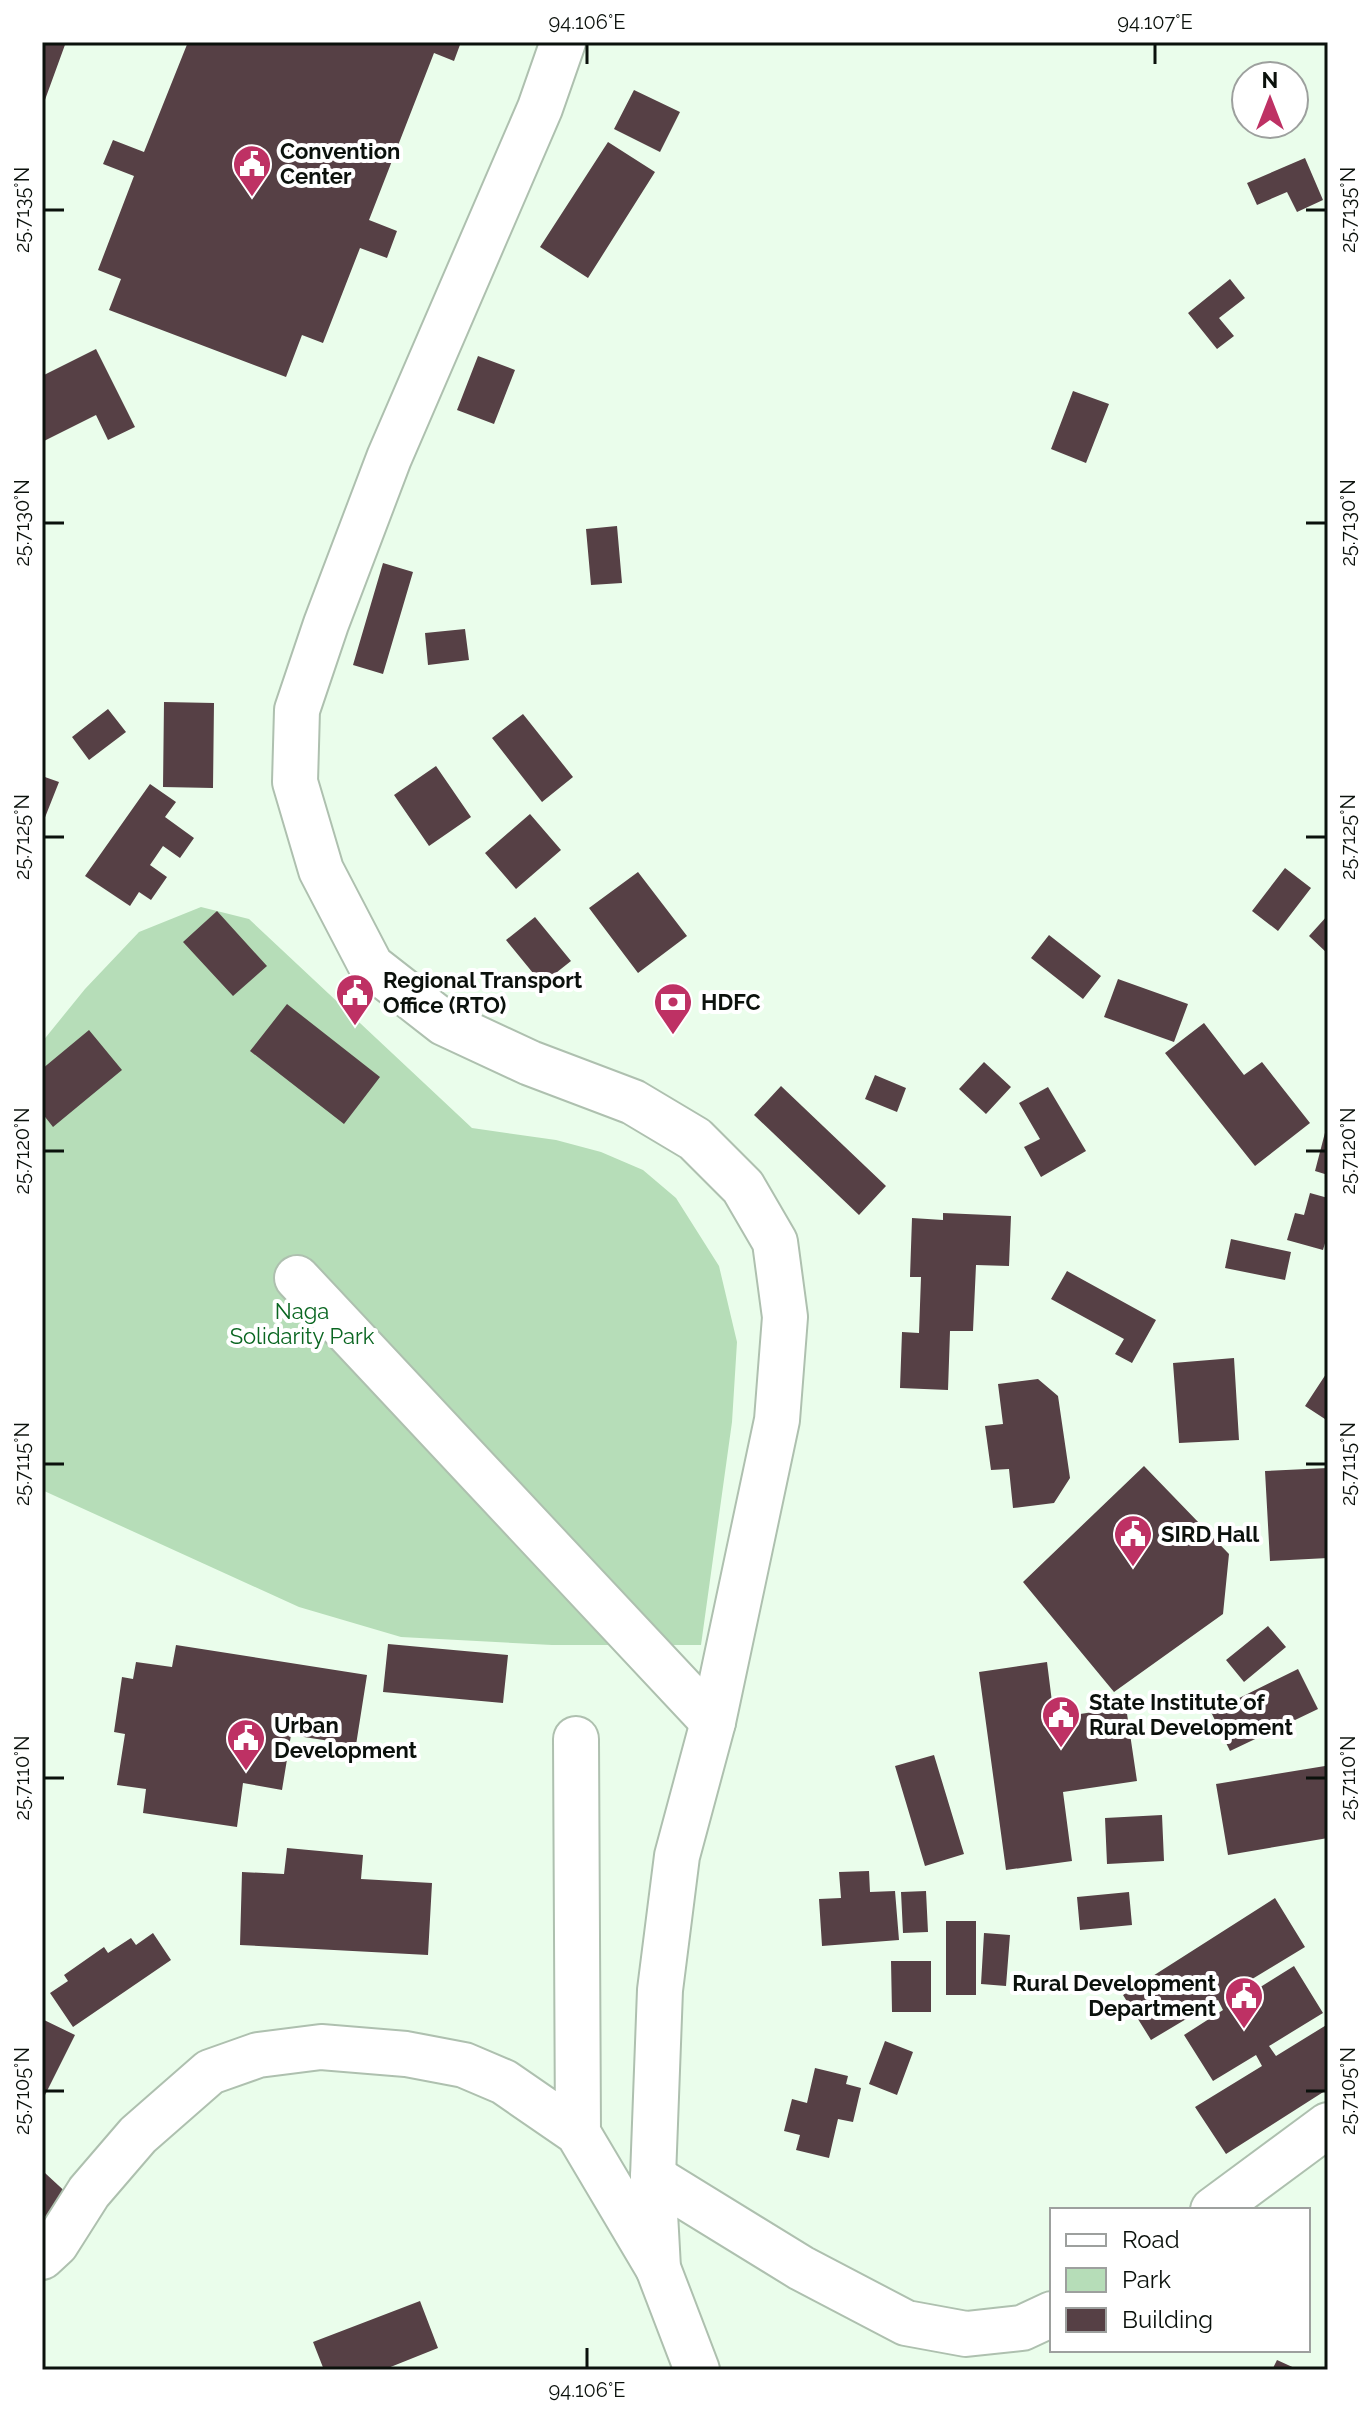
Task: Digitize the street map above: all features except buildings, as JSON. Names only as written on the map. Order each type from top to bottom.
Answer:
[{"type":"main road","points":[[563,42],[540,108],[389,458],[326,624],[297,710],[295,782],[321,870],[371,966],[444,1023],[530,1063],[633,1102],[695,1139],[743,1187],[775,1242],[785,1317],[777,1420],[713,1722],[677,1856],[660,1990],[653,2177],[658,2268]]},
{"type":"main road","points":[[297,1278],[713,1722]]},
{"type":"main road","points":[[576,1739],[578,2133]]},
{"type":"main road","points":[[42,2257],[56,2244],[89,2192],[138,2135],[210,2072],[258,2055],[321,2047],[406,2054],[464,2065],[504,2082],[578,2133],[658,2268],[697,2370]]},
{"type":"main road","points":[[1216,2208],[1328,2125]]},
{"type":"main road","points":[[653,2177],[801,2268],[906,2323],[966,2334],[1022,2328],[1050,2315]]},
{"type":"green space","name":"Naga Solidarity Park","points":[[201,907],[249,919],[472,1128],[556,1140],[601,1152],[643,1170],[676,1198],[719,1266],[737,1342],[732,1422],[701,1645],[552,1645],[401,1637],[299,1607],[42,1490],[42,1042],[85,989],[139,932]]},
{"type":"place","name":"Convention Center","points":[[252,198]]},
{"type":"place","name":"Regional Transport Office (RTO)","points":[[355,1027]]},
{"type":"place","name":"HDFC","points":[[673,1036]]},
{"type":"place","name":"SIRD Hall","points":[[1133,1568]]},
{"type":"place","name":"State Institute of Rural Development","points":[[1061,1749]]},
{"type":"place","name":"Urban Development","points":[[246,1772]]},
{"type":"place","name":"Rural Development Department","points":[[1244,2030]]}]
